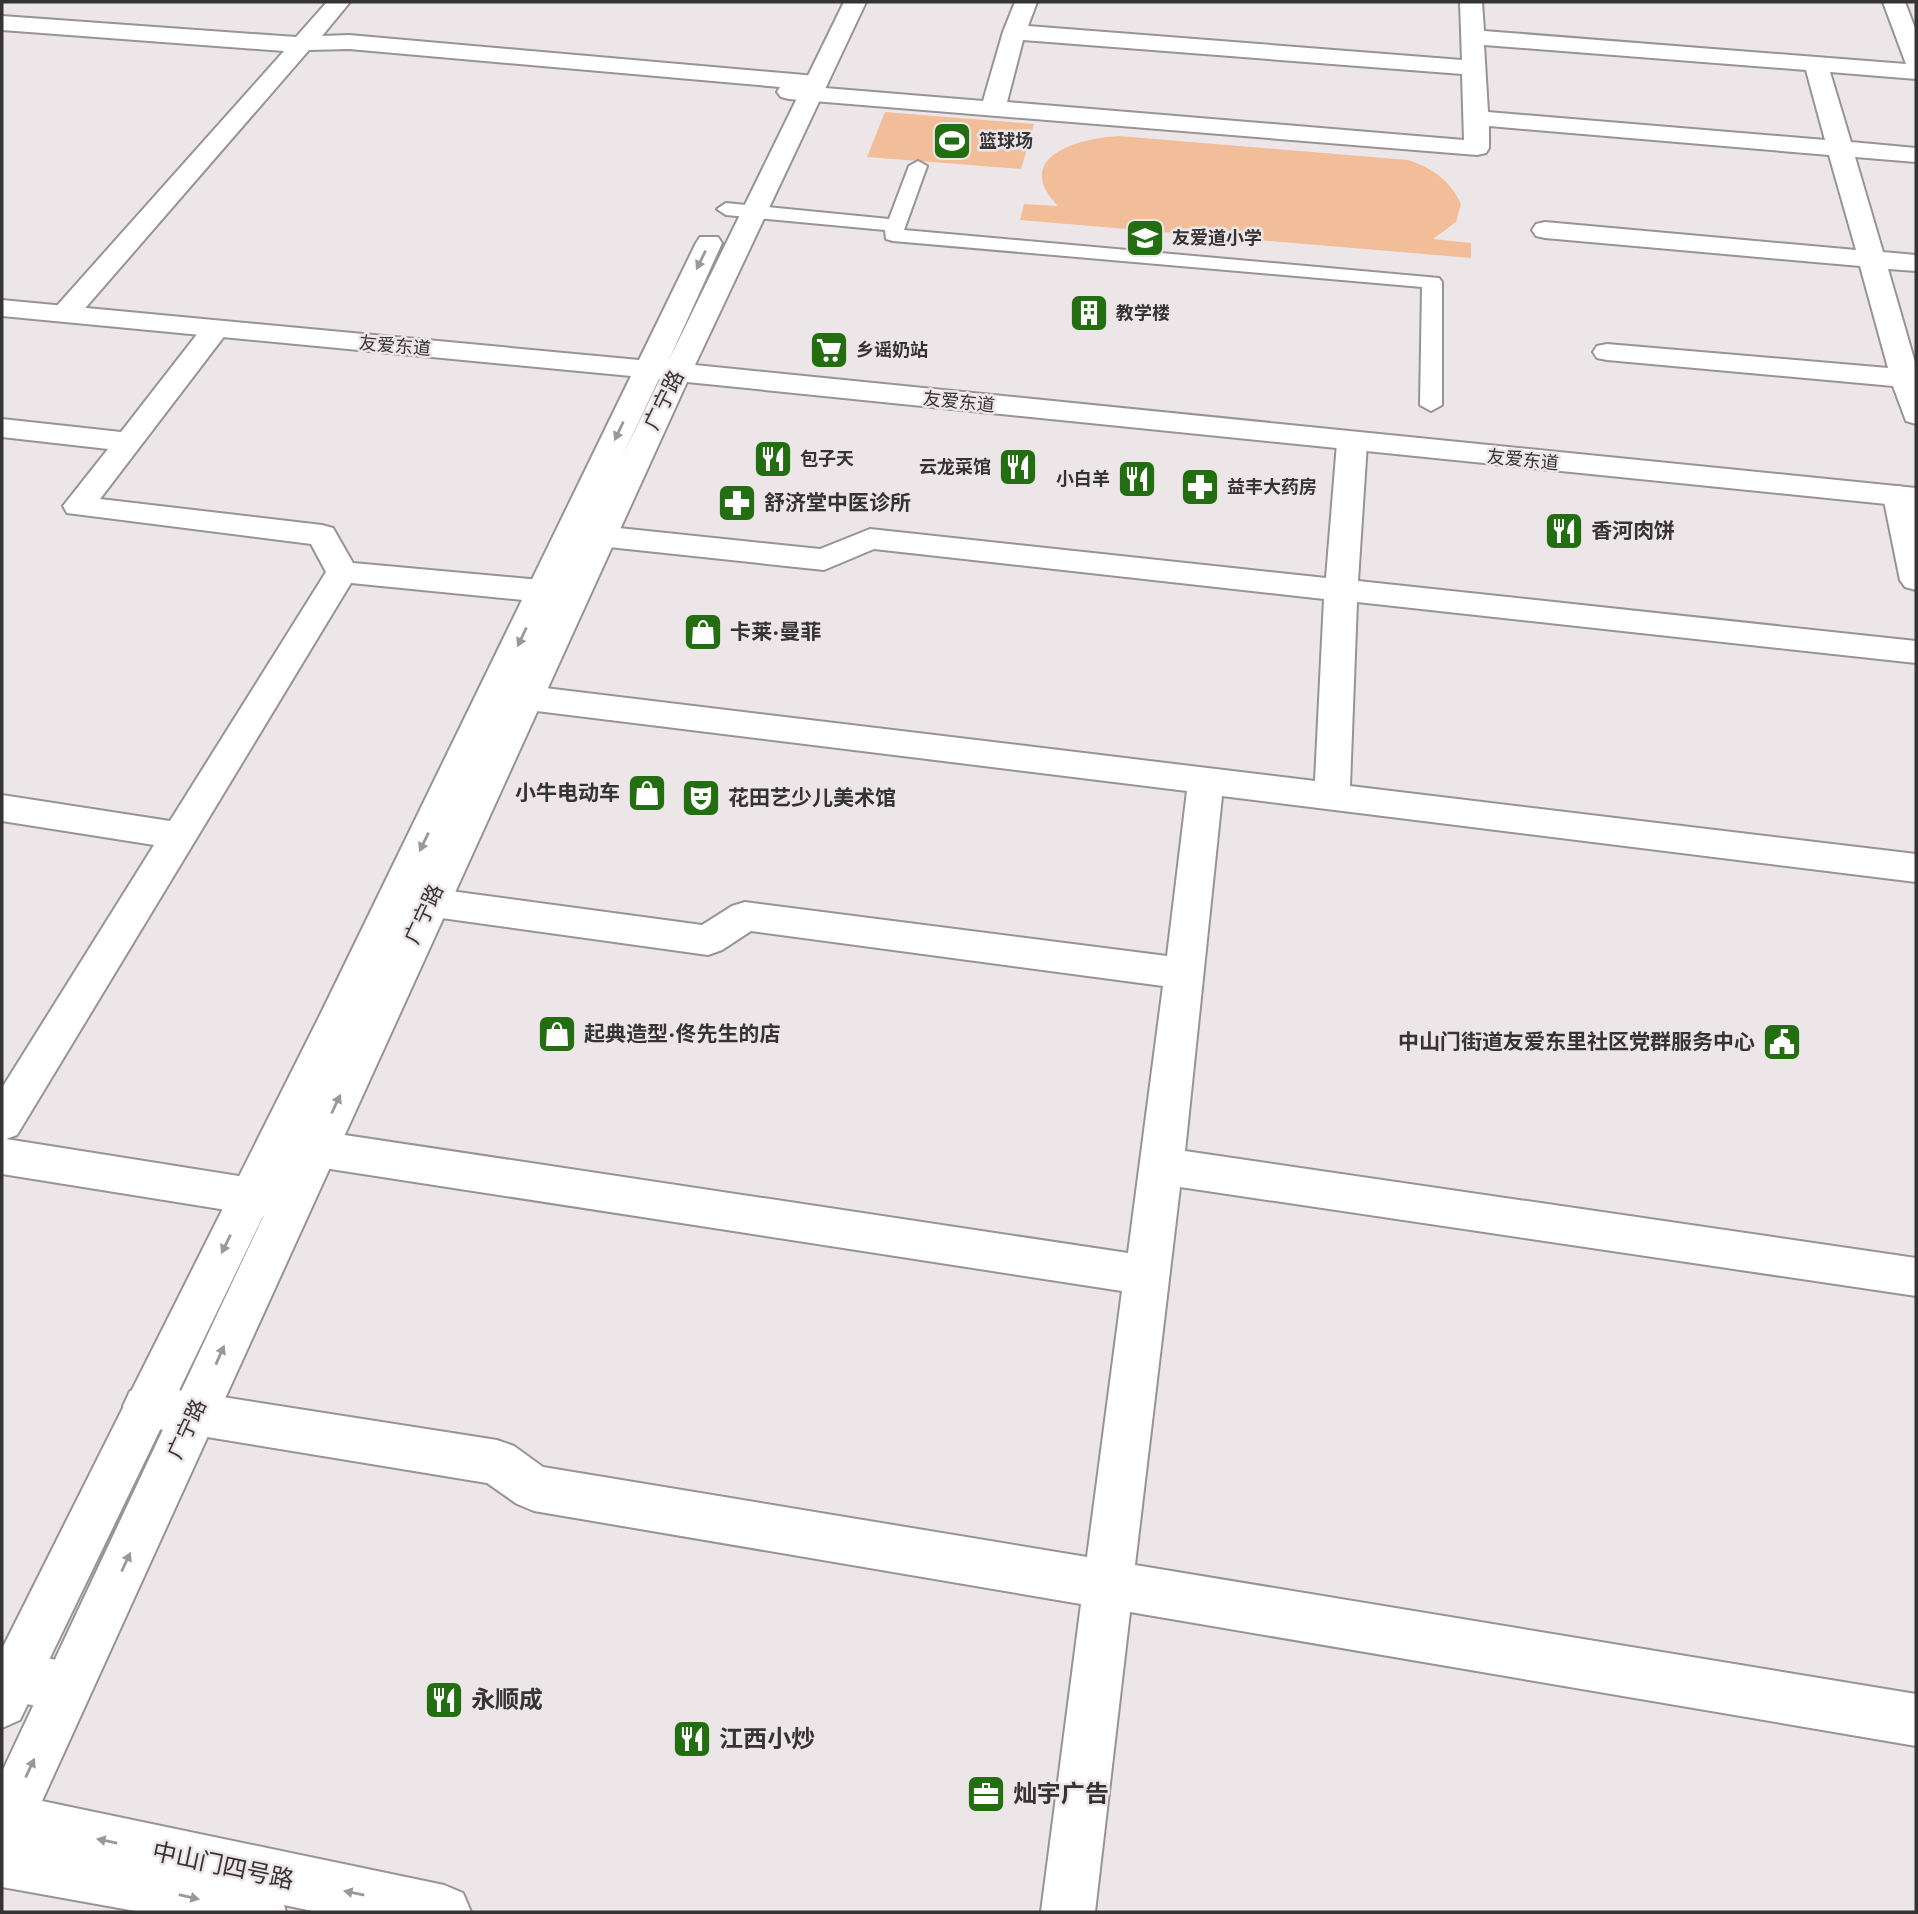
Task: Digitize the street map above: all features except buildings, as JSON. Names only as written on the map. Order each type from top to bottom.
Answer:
[{"type":"street","points":[[64,315],[339,2]]},
{"type":"street","name":"广宁路","points":[[774,115],[801,87],[831,2]]},
{"type":"street","name":"广宁路","points":[[6,1685],[146,1406],[269,1200],[559,592],[739,202],[801,87],[855,2]]},
{"type":"street","points":[[993,109],[1014,32],[1026,2]]},
{"type":"street","points":[[2,23],[287,44],[349,42],[993,109],[1477,148],[1471,2]]},
{"type":"street","points":[[1895,2],[1916,61]]},
{"type":"street","points":[[1014,32],[1472,68]]},
{"type":"street","points":[[1472,37],[1916,72]]},
{"type":"street","points":[[1816,64],[1911,378],[1916,415]]},
{"type":"street","points":[[1476,118],[1916,155]]},
{"type":"street","points":[[1545,230],[1916,262]]},
{"type":"street","name":"友爱东道","points":[[2,308],[663,370],[1352,443],[1907,497]]},
{"type":"street","points":[[215,330],[78,506],[322,535],[342,572]]},
{"type":"street","points":[[1607,352],[1911,378]]},
{"type":"street","points":[[2,428],[129,442]]},
{"type":"street","points":[[1332,798],[1341,588],[1352,443]]},
{"type":"street","points":[[1907,497],[1916,580]]},
{"type":"street","points":[[585,534],[824,560],[870,539],[1916,652]]},
{"type":"street","points":[[342,572],[559,592]]},
{"type":"street","points":[[2,1123],[342,572]]},
{"type":"street","points":[[510,696],[1916,868]]},
{"type":"street","points":[[1068,1912],[1146,1275],[1162,1166],[1206,782]]},
{"type":"street","points":[[2,808],[180,836]]},
{"type":"street","points":[[413,900],[708,940],[745,916],[1184,973]]},
{"type":"street","points":[[296,1144],[1146,1275]]},
{"type":"street","points":[[2,1156],[269,1200]]},
{"type":"street","points":[[1162,1166],[1916,1277]]},
{"type":"street","name":"广宁路","points":[[3,1832],[66,1687],[194,1413],[269,1200]]},
{"type":"street","points":[[146,1406],[497,1462],[534,1488],[1916,1720]]},
{"type":"street","points":[[6,1685],[66,1687]]},
{"type":"street","name":"中山门四号路","points":[[3,1832],[122,1881],[259,1912]]},
{"type":"street","name":"中山门四号路","points":[[3,1832],[444,1912]]},
{"type":"lane","points":[[918,166],[893,235],[1432,282],[1431,405]]},
{"type":"lane","points":[[739,202],[897,225]]},
{"type":"shaded area","name":"篮球场","points":[[885,112],[1034,124],[1021,169],[867,157]]},
{"type":"shaded area","points":[[1119,136],[1408,160],[1425,167],[1452,188],[1461,204],[1456,222],[1433,239],[1471,243],[1471,258],[1020,220],[1024,204],[1058,206],[1045,189],[1042,175],[1046,163],[1055,154],[1085,141]]},
{"type":"place","name":"篮球场","points":[[952,141]]},
{"type":"place","name":"友爱道小学","points":[[1145,238]]},
{"type":"place","name":"教学楼","points":[[1089,313]]},
{"type":"place","name":"乡谣奶站","points":[[829,350]]},
{"type":"place","name":"包子天","points":[[773,459]]},
{"type":"place","name":"云龙菜馆","points":[[1018,467]]},
{"type":"place","name":"小白羊","points":[[1137,479]]},
{"type":"place","name":"益丰大药房","points":[[1200,487]]},
{"type":"place","name":"舒济堂中医诊所","points":[[737,503]]},
{"type":"place","name":"香河肉饼","points":[[1564,531]]},
{"type":"place","name":"卡莱·曼菲","points":[[703,632]]},
{"type":"place","name":"小牛电动车","points":[[647,793]]},
{"type":"place","name":"花田艺少儿美术馆","points":[[701,798]]},
{"type":"place","name":"起典造型·佟先生的店","points":[[557,1034]]},
{"type":"place","name":"中山门街道友爱东里社区党群服务中心","points":[[1782,1042]]},
{"type":"place","name":"永顺成","points":[[444,1700]]},
{"type":"place","name":"江西小炒","points":[[692,1739]]},
{"type":"place","name":"灿宇广告","points":[[986,1794]]}]
